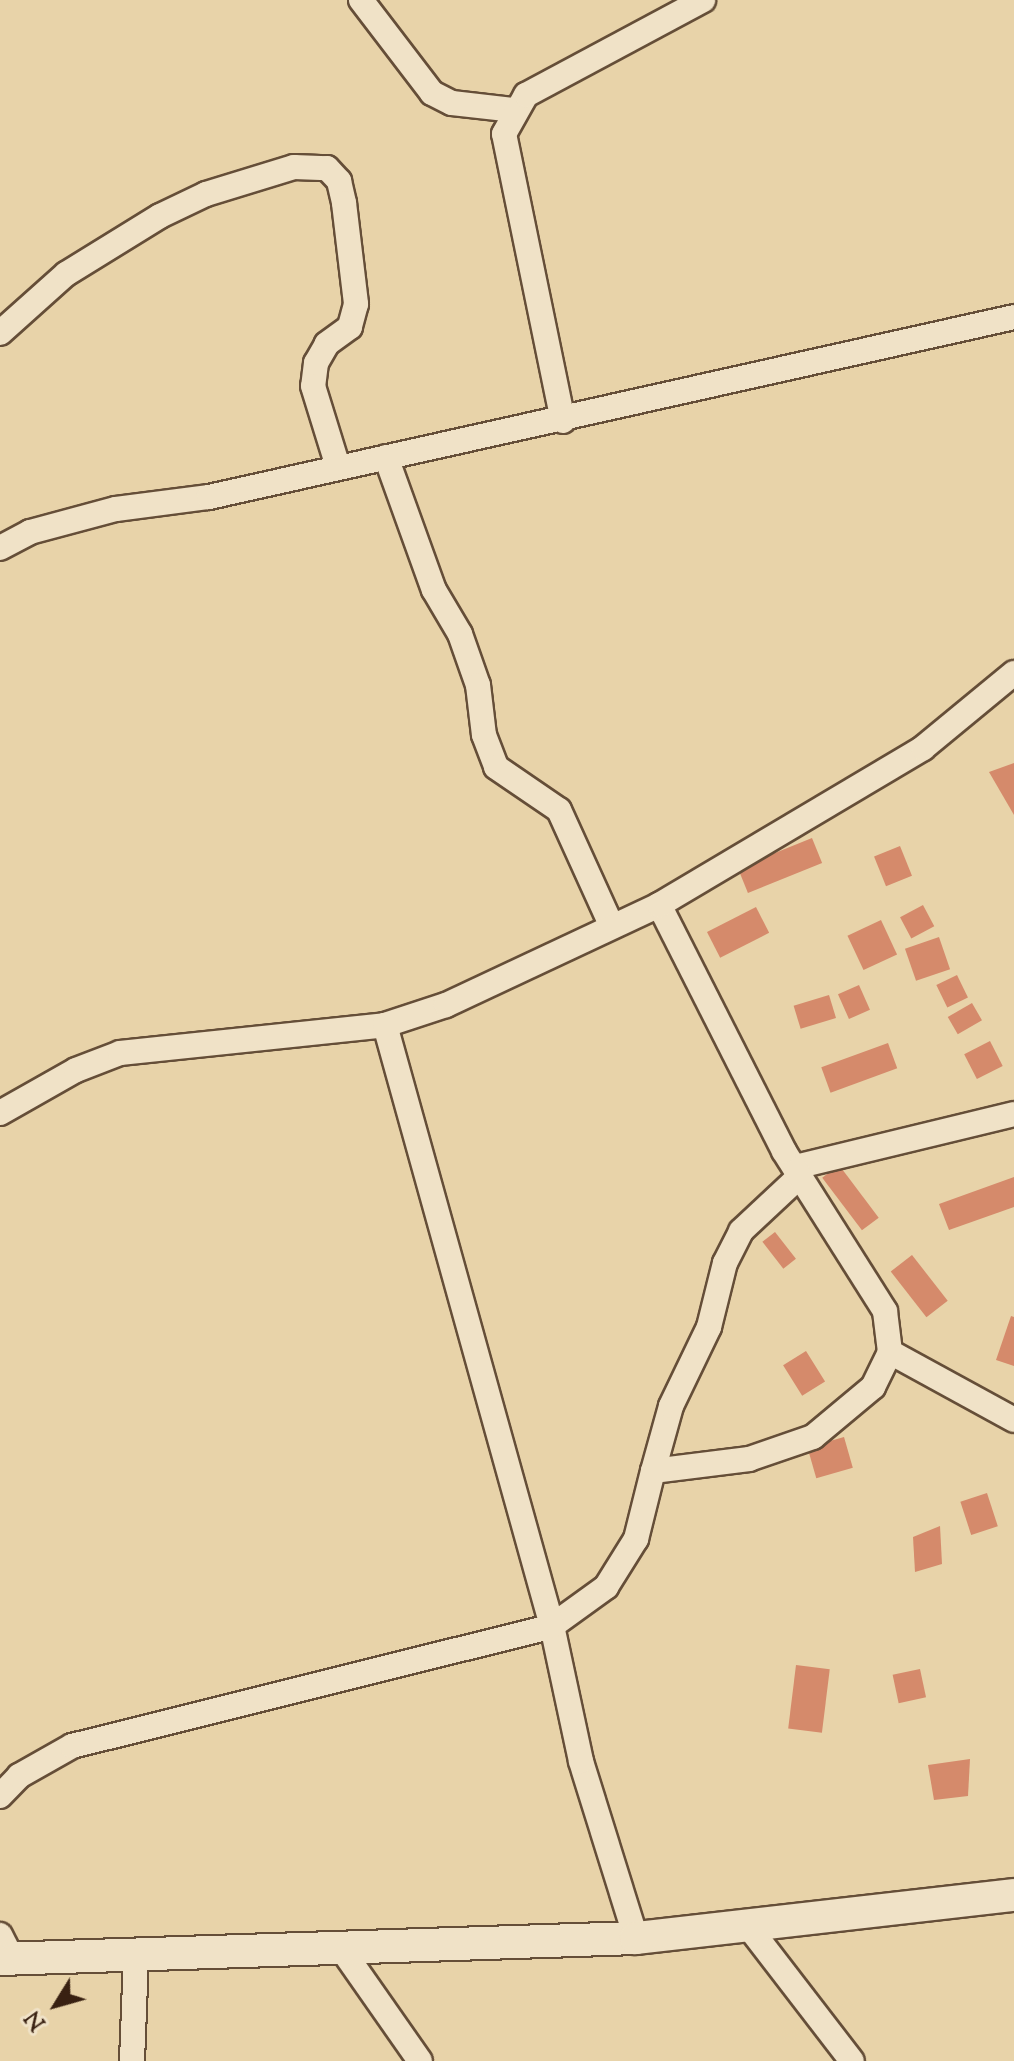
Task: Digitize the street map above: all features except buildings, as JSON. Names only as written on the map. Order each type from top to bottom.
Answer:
[{"type":"main road","points":[[4,1951],[136,1956],[343,1951],[636,1938],[1014,1895]]},
{"type":"street","points":[[361,0],[432,93],[452,103],[513,110]]},
{"type":"street","points":[[563,421],[506,156],[504,134],[513,110],[540,86],[703,0]]},
{"type":"street","points":[[0,333],[66,274],[160,216],[206,194],[294,167],[327,168],[339,181],[344,203],[356,304],[350,327],[327,344],[316,363],[313,386],[338,467]]},
{"type":"street","points":[[0,548],[30,532],[116,509],[209,497],[563,421],[1014,317]]},
{"type":"street","points":[[386,457],[434,590],[473,673],[496,767],[559,810],[612,927]]},
{"type":"street","points":[[0,528],[30,532]]},
{"type":"street","points":[[0,1113],[120,1053],[385,1025],[446,1005],[659,905],[923,748],[1014,673]]},
{"type":"street","points":[[653,1471],[749,1459],[813,1437],[873,1387],[890,1352],[885,1311],[798,1171],[659,905]]},
{"type":"street","points":[[385,1025],[552,1626],[581,1761],[636,1938]]},
{"type":"street","points":[[0,1796],[19,1776],[72,1746],[552,1626],[606,1587],[636,1539],[671,1406],[709,1327],[725,1263],[741,1231],[798,1171],[1014,1114]]},
{"type":"street","points":[[890,1352],[1014,1420]]},
{"type":"street","points":[[748,1926],[852,2061]]},
{"type":"street","points":[[343,1951],[420,2061]]},
{"type":"street","points":[[132,2061],[136,1956]]}]
